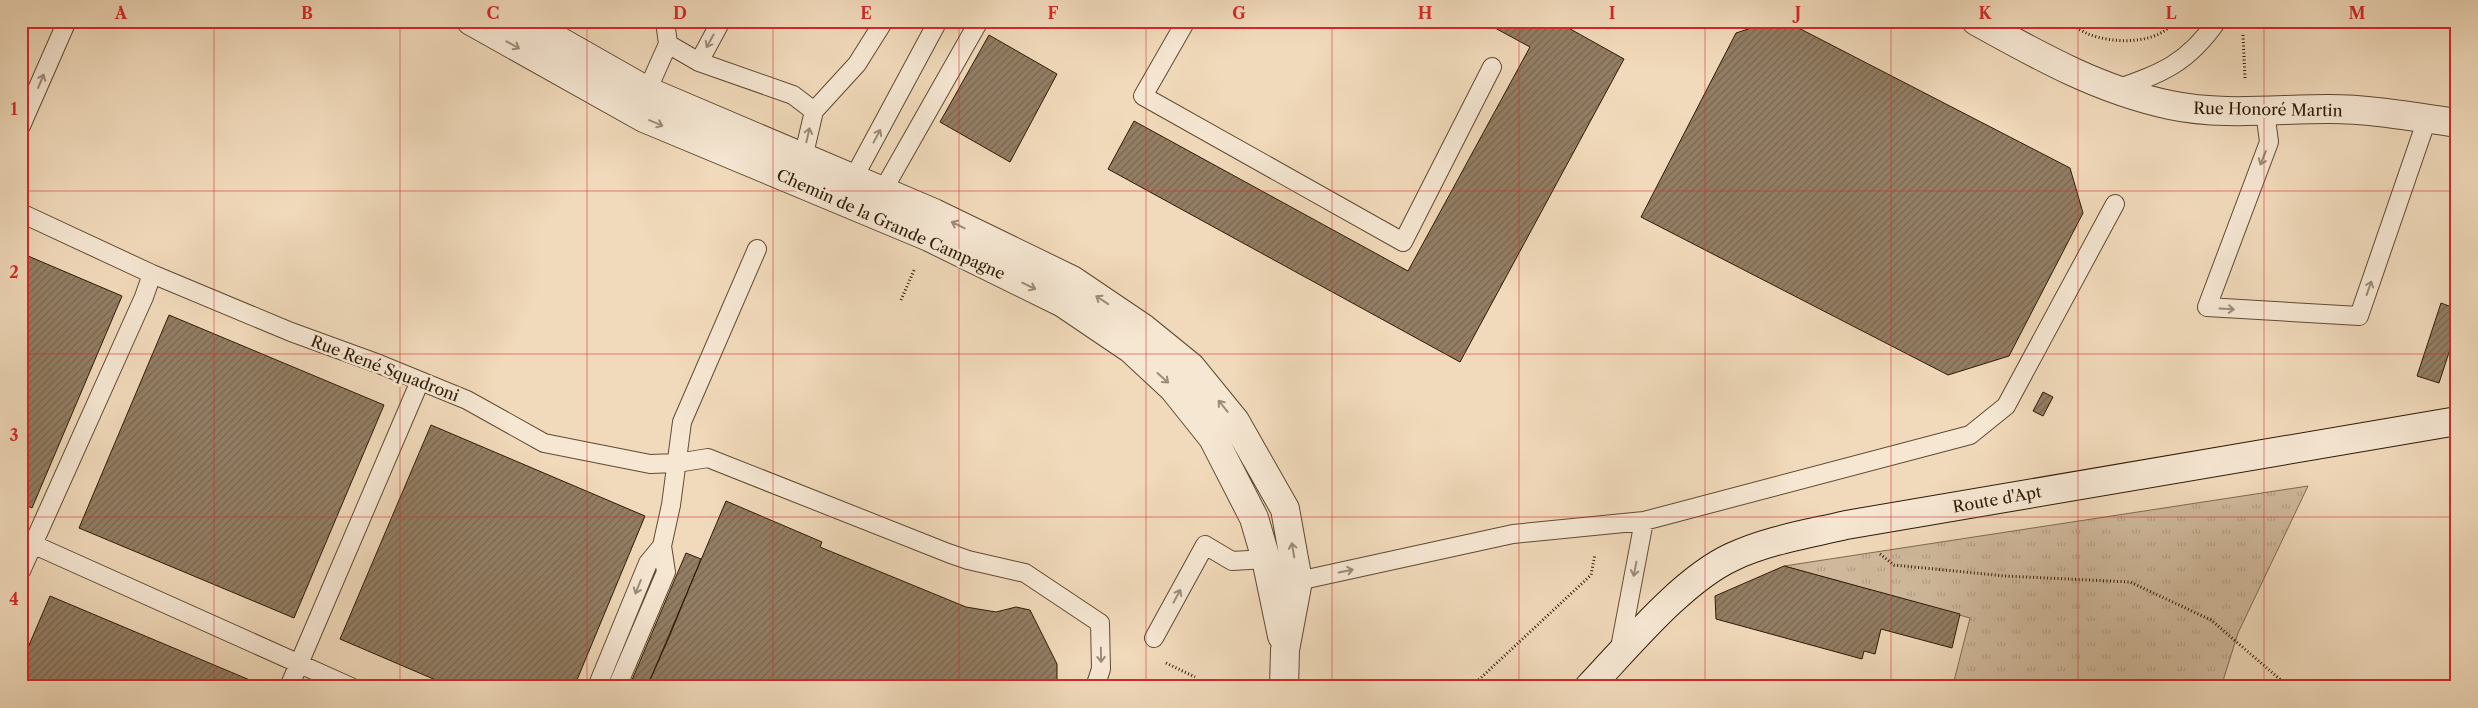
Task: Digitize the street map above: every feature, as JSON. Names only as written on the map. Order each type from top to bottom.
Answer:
[{"type":"street","name":"Chemin de la Grande Campagne","points":[[471,21],[644,118],[794,167],[853,179],[934,213],[1072,280],[1143,328],[1191,367],[1235,421],[1285,509],[1298,581],[1285,650],[1284,687]]},
{"type":"street","name":"Chemin de la Grande Campagne","points":[[524,21],[647,90],[794,167],[929,237],[1063,303],[1131,349],[1173,388],[1213,438],[1254,518],[1266,559],[1285,650]]},
{"type":"street","name":"Rue Honoré Martin","points":[[1976,21],[2060,68],[2114,90],[2170,105],[2206,110],[2330,109],[2457,123]]},
{"type":"street","name":"Route d'Apt","points":[[1589,687],[1676,597],[1705,573],[1732,557],[1768,543],[1846,526],[2457,421]]},
{"type":"lane","points":[[21,126],[67,21]]},
{"type":"lane","points":[[647,90],[668,44],[665,21]]},
{"type":"lane","points":[[699,62],[721,21]]},
{"type":"lane","points":[[794,167],[814,111],[857,64],[884,21]]},
{"type":"lane","points":[[853,179],[938,21]]},
{"type":"lane","points":[[882,192],[978,21]]},
{"type":"lane","points":[[1186,21],[1143,96],[1403,242],[1492,68]]},
{"type":"lane","points":[[2114,90],[2153,76],[2181,61],[2202,43],[2217,21]]},
{"type":"lane","points":[[668,44],[699,62],[793,95],[814,111]]},
{"type":"lane","points":[[2256,111],[2269,142],[2207,308],[2359,316],[2427,119]]},
{"type":"lane","points":[[1298,581],[1513,534],[1644,521],[1970,435],[2006,406],[2115,204]]},
{"type":"lane","name":"Rue René Squadroni","points":[[21,213],[152,274],[291,332],[379,364],[467,400],[544,443],[650,464],[676,463],[708,458],[955,556],[1024,573],[1100,623],[1101,668],[1095,687]]},
{"type":"lane","points":[[618,687],[666,572],[662,546],[671,505],[682,422],[758,249]]},
{"type":"lane","points":[[21,571],[27,541],[144,298],[152,274]]},
{"type":"lane","points":[[289,687],[420,381]]},
{"type":"lane","points":[[1618,657],[1644,521]]},
{"type":"lane","points":[[27,541],[351,687]]},
{"type":"lane","points":[[1154,638],[1205,545],[1232,561],[1266,559]]},
{"type":"lane","points":[[597,687],[648,563],[662,546]]},
{"type":"path","points":[[2064,21],[2090,34],[2122,41],[2154,37],[2175,21]]},
{"type":"path","points":[[2237,29],[2243,33],[2256,111]]},
{"type":"path","points":[[1471,687],[1591,575],[1595,556],[1590,526]]},
{"type":"path","points":[[1846,526],[1894,565],[2005,576],[2130,582],[2211,620],[2289,687]]},
{"type":"green space","points":[[2308,486],[2238,633],[2221,687],[1957,687],[1953,685],[1970,618],[1784,566]]},
{"type":"building","points":[[1482,21],[1556,21],[1624,59],[1460,362],[1108,169],[1134,121],[1408,271],[1530,47]]},
{"type":"building","points":[[1772,21],[1785,21],[2070,168],[2083,213],[2009,356],[1948,375],[1641,217],[1736,33]]},
{"type":"building","points":[[989,35],[1057,74],[1010,162],[940,122]]},
{"type":"building","points":[[21,253],[122,296],[32,508],[21,503]]},
{"type":"building","points":[[2441,303],[2457,309],[2457,328],[2439,383],[2417,376]]},
{"type":"building","points":[[169,315],[384,405],[294,618],[79,528]]},
{"type":"building","points":[[2043,392],[2053,397],[2043,416],[2033,411]]},
{"type":"building","points":[[431,425],[645,516],[574,687],[452,687],[340,639]]},
{"type":"building","points":[[726,501],[822,542],[820,547],[966,607],[996,612],[1016,607],[1030,610],[1057,664],[1057,687],[647,687]]},
{"type":"building","points":[[686,553],[701,559],[670,635],[647,687],[629,687]]},
{"type":"building","points":[[1784,566],[1960,614],[1952,648],[1881,629],[1875,654],[1864,651],[1862,659],[1716,619],[1715,596]]},
{"type":"building","points":[[50,596],[264,687],[21,687],[21,664]]},
{"type":"building","points":[[1937,680],[1953,685],[1957,687],[1935,687]]}]
